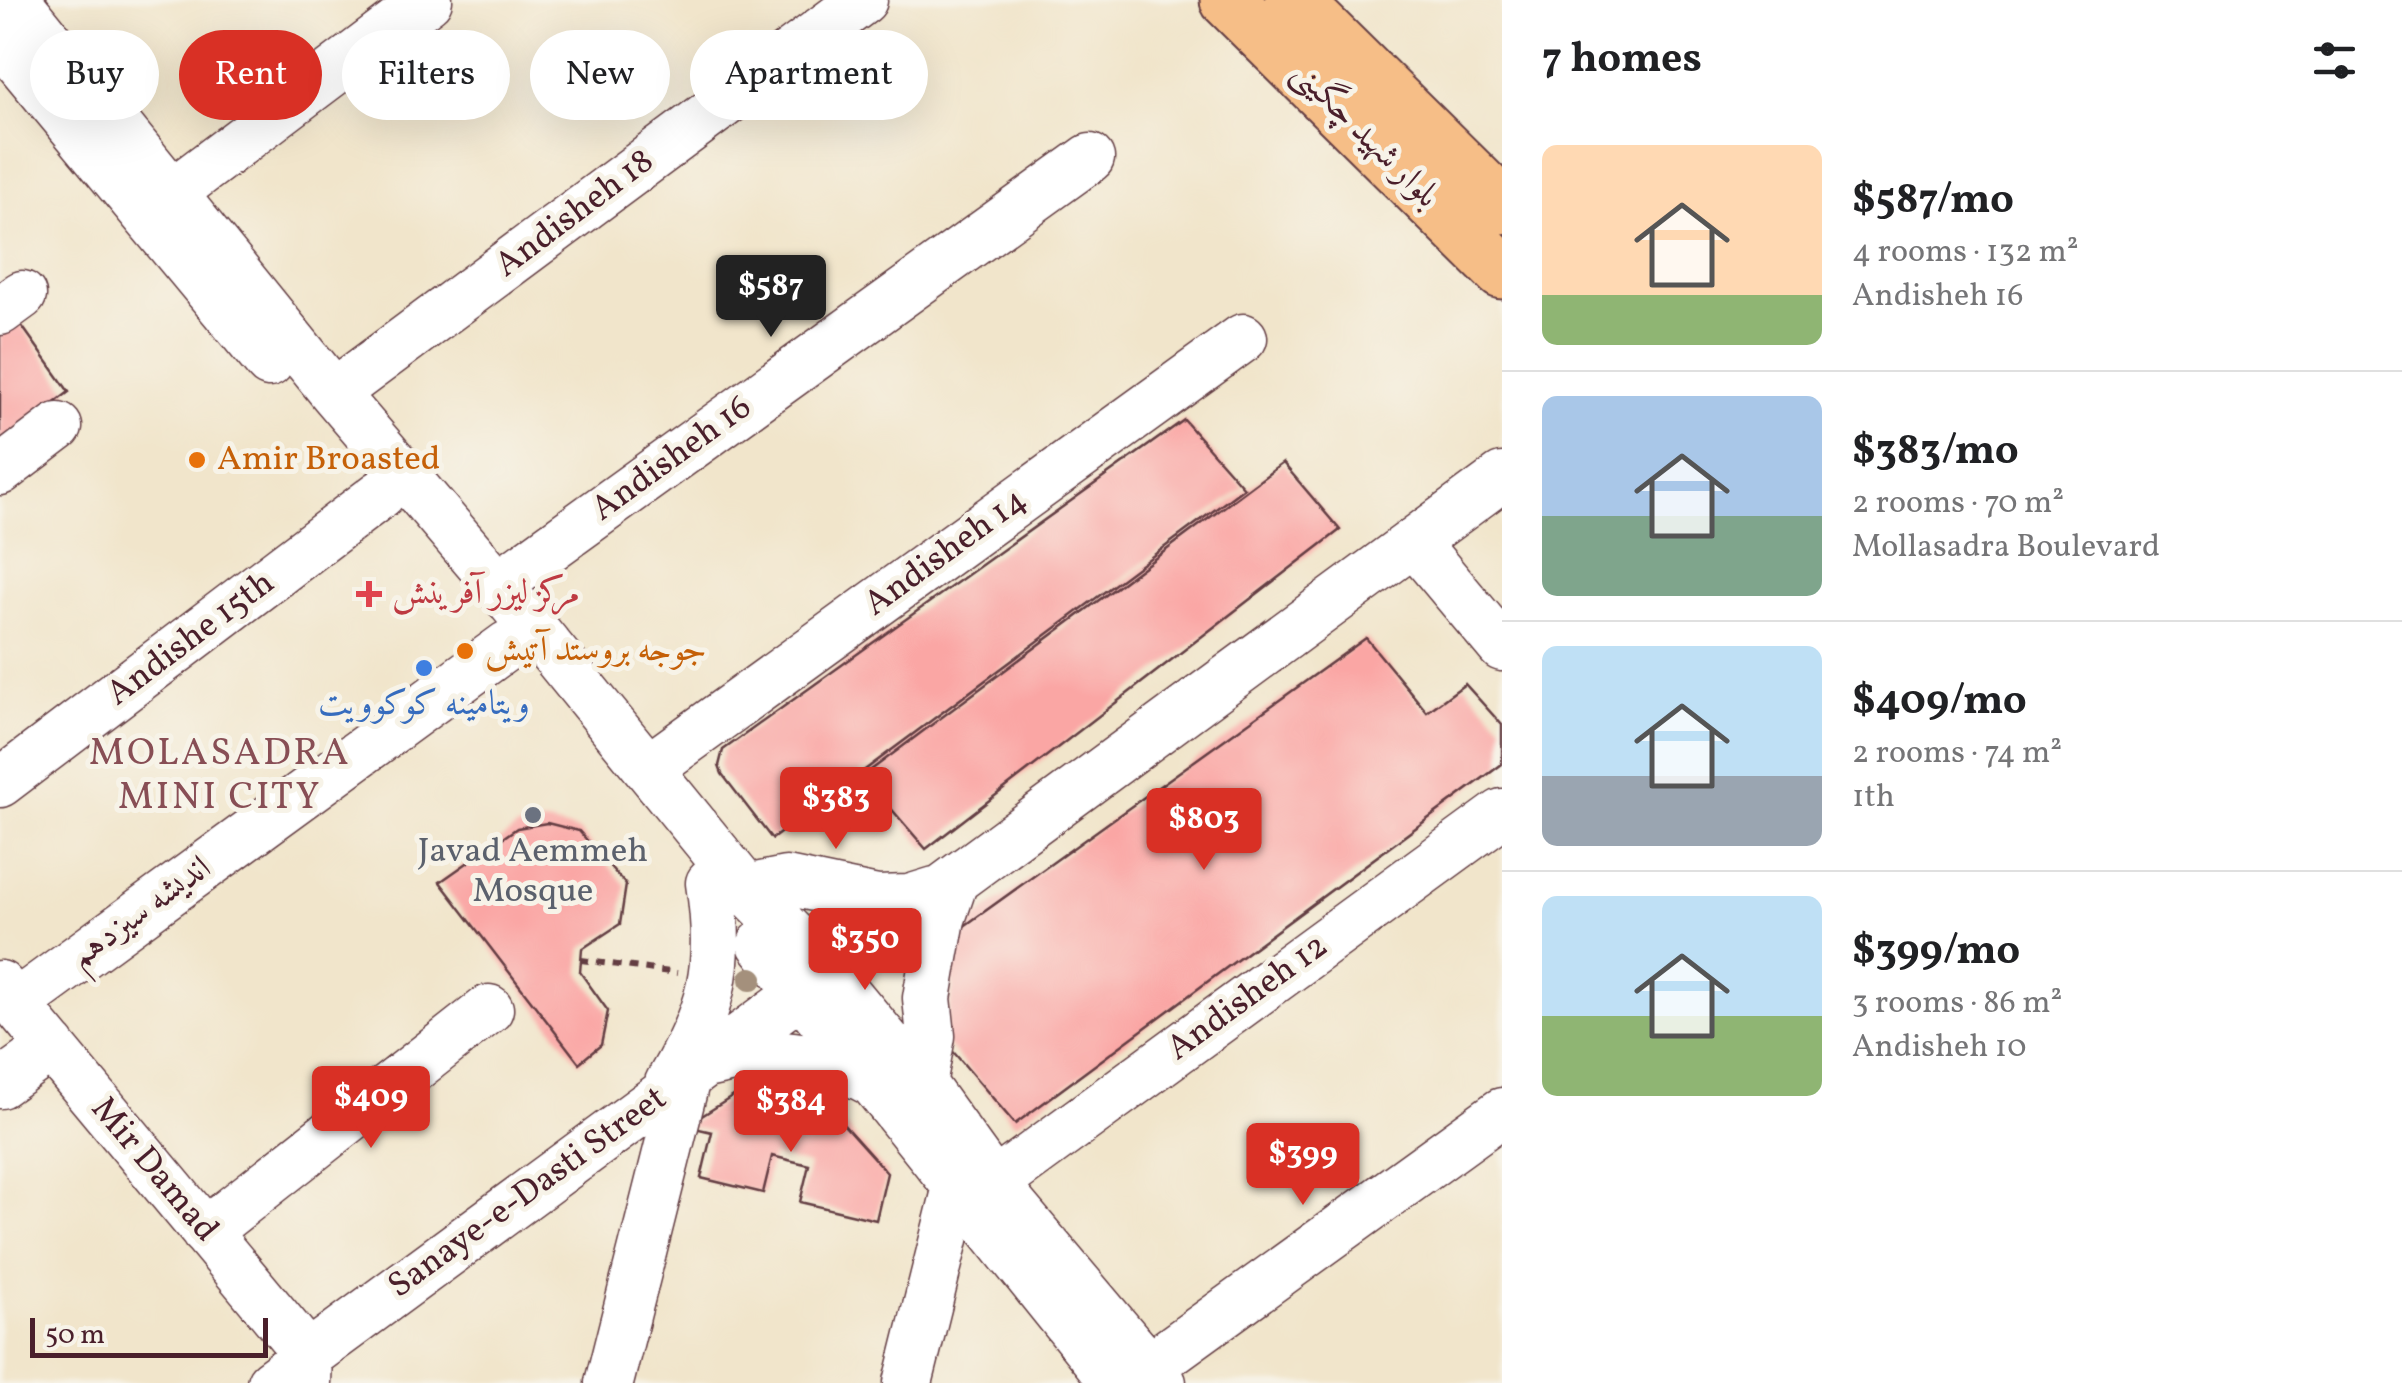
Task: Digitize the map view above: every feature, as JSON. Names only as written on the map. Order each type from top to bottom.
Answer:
[{"type":"main road","name":"بلوار شهید چگینی","points":[[1228,0],[1502,270]]},
{"type":"main road","points":[[1294,0],[1502,206]]},
{"type":"street","points":[[16,0],[158,203],[381,494],[508,644],[816,982],[922,1084],[975,1186],[908,1383]]},
{"type":"street","points":[[158,203],[428,0]]},
{"type":"street","name":"Andisheh 18","points":[[334,392],[864,0]]},
{"type":"street","points":[[0,39],[334,392],[649,768],[728,886]]},
{"type":"street","name":"Andisheh 16","points":[[498,585],[1090,158]]},
{"type":"street","name":"Andisheh 14","points":[[649,768],[1243,338]]},
{"type":"street","points":[[0,471],[58,428]]},
{"type":"street","name":"Sanaye-e-Dasti Street","points":[[270,1383],[307,1369],[683,1080],[1502,477]]},
{"type":"street","name":"Andishe 15th","points":[[0,783],[381,494]]},
{"type":"street","points":[[1414,542],[1502,647]]},
{"type":"street","name":"اندیشه سیزدهم","points":[[8,995],[508,644]]},
{"type":"street","name":"Andisheh 12","points":[[975,1186],[1502,813]]},
{"type":"street","points":[[728,886],[786,882],[878,900],[909,899],[948,884]]},
{"type":"street","points":[[922,1084],[931,1036],[927,998],[948,884]]},
{"type":"street","points":[[610,1383],[683,1080],[713,978],[716,921],[728,886]]},
{"type":"street","points":[[816,982],[874,1084]]},
{"type":"street","name":"Mir Damad","points":[[8,995],[206,1232],[307,1369]]},
{"type":"street","points":[[206,1232],[489,1010]]},
{"type":"street","points":[[0,1084],[52,1047]]},
{"type":"street","points":[[683,1080],[758,1056],[815,1058],[840,1064],[874,1084],[975,1186],[1142,1378],[1502,1112]]},
{"type":"path","points":[[581,960],[713,978]]},
{"type":"building","points":[[17,319],[69,392],[0,444],[0,332]]},
{"type":"building","points":[[1184,420],[1244,488],[772,839],[722,774],[719,766],[723,750]]},
{"type":"building","points":[[1283,463],[1340,530],[926,849],[863,776]]},
{"type":"building","points":[[1366,638],[1427,712],[1465,684],[1502,725],[1502,764],[1015,1124],[944,1041],[953,986],[942,942]]},
{"type":"building","points":[[547,823],[579,831],[626,885],[620,924],[582,949],[580,972],[608,1011],[601,1045],[579,1063],[440,882],[517,828]]},
{"type":"building","points":[[735,1095],[843,1124],[887,1173],[876,1220],[800,1202],[809,1165],[772,1156],[763,1193],[701,1178],[712,1132],[686,1126]]},
{"type":"place","name":"Amir Broasted","points":[[197,460]]},
{"type":"place","name":"مرکز لیزر آفرینش","points":[[369,594]]},
{"type":"place","name":"جوجه بروستد آتیش","points":[[465,651]]},
{"type":"place","name":"ویتامینه کوکوویت","points":[[424,668]]},
{"type":"place","name":"Javad Aemmeh Mosque","points":[[533,815]]},
{"type":"district","name":"MOLASADRA MINI CITY","points":[[220,776]]}]
